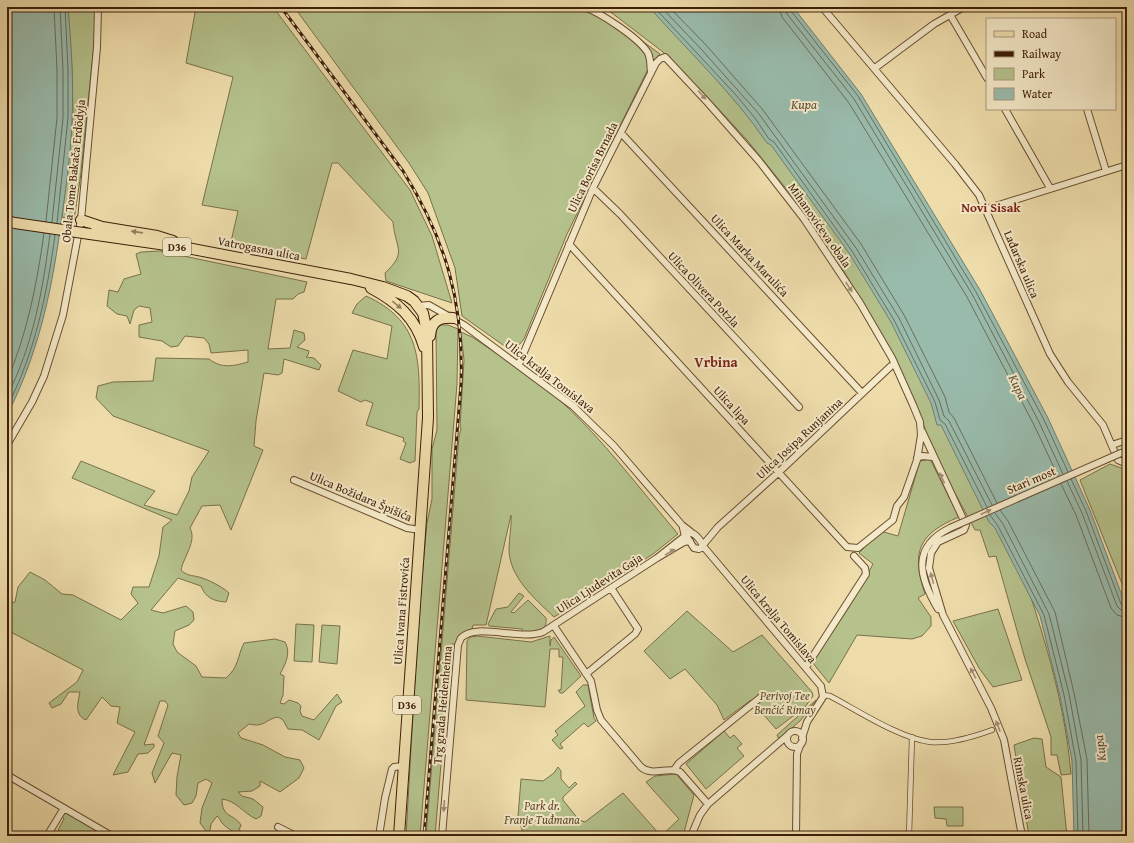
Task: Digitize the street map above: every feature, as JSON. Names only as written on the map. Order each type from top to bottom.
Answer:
[{"type":"main road","points":[[81,220],[102,227],[157,236],[187,248]]},
{"type":"main road","name":"Vatrogasna ulica","points":[[7,221],[187,248],[351,279],[402,294],[411,299],[418,306]]},
{"type":"main road","name":"D36","points":[[351,279],[388,298],[404,310],[419,334],[428,366]]},
{"type":"main road","name":"D36","points":[[418,306],[424,317],[428,366]]},
{"type":"main road","points":[[427,346],[432,324],[441,318],[453,318]]},
{"type":"main road","name":"Ulica Ivana Fistrovića","points":[[399,836],[399,766],[420,530],[428,418],[428,366]]},
{"type":"street","name":"Obala Tome Bakača Erdödyja","points":[[7,445],[36,394],[54,348],[64,308],[81,220],[97,47],[98,7]]},
{"type":"street","points":[[584,7],[613,22],[645,50],[649,57],[651,74]]},
{"type":"street","name":"Lađarska ulica","points":[[822,7],[875,68],[963,174],[979,196],[1050,354],[1068,382],[1102,422],[1118,460],[1127,464]]},
{"type":"street","points":[[875,68],[934,24],[964,7]]},
{"type":"street","points":[[952,18],[986,76]]},
{"type":"street","name":"Ulica Borisa Brnada","points":[[519,364],[568,244],[593,188],[656,63],[665,57]]},
{"type":"street","name":"Mihanovićeva obala","points":[[665,57],[718,114],[792,202],[860,303],[892,358],[914,405],[921,429],[933,457],[966,525],[964,530],[938,542],[930,558],[930,568],[943,616]]},
{"type":"street","points":[[1006,110],[1050,188]]},
{"type":"street","points":[[1087,110],[1106,171]]},
{"type":"street","name":"Ulica Marka Marulića","points":[[621,133],[862,393]]},
{"type":"street","points":[[986,209],[1127,165]]},
{"type":"street","name":"Ulica Olivera Potzla","points":[[593,188],[620,214],[799,407]]},
{"type":"street","name":"Ulica lipa","points":[[568,244],[847,547]]},
{"type":"street","name":"Ulica kralja Tomislava","points":[[418,306],[429,305],[453,318],[519,364],[596,426],[689,534],[698,538],[821,686],[823,695]]},
{"type":"street","name":"Ulica Josipa Runjanina","points":[[703,545],[718,527],[779,472],[890,366],[894,365]]},
{"type":"street","name":"Mihanovićeva obala","points":[[847,547],[854,548],[861,546],[893,520],[897,506],[904,497],[917,459],[921,429]]},
{"type":"street","points":[[1112,446],[1127,440]]},
{"type":"street","name":"Stari most","points":[[943,616],[929,591],[922,568],[924,550],[934,536],[1124,452]]},
{"type":"street","points":[[917,459],[922,456],[933,457]]},
{"type":"street","name":"Ulica Božidara Špišića","points":[[294,480],[407,528],[420,530]]},
{"type":"street","name":"Ulica Josipa Runjanina","points":[[698,538],[718,527]]},
{"type":"street","name":"Ulica kralja Tomislava","points":[[689,534],[690,541],[697,549],[715,560]]},
{"type":"street","name":"Ulica Ljudevita Gaja","points":[[657,558],[689,534]]},
{"type":"street","name":"Ulica Ljudevita Gaja","points":[[554,626],[657,558],[684,542],[690,541]]},
{"type":"street","points":[[697,549],[700,549],[703,545]]},
{"type":"street","points":[[806,668],[866,574],[865,568],[854,556]]},
{"type":"street","points":[[586,674],[635,634],[638,629],[611,588]]},
{"type":"street","name":"Rimska ulica","points":[[943,616],[993,712],[1005,744],[1022,836]]},
{"type":"street","points":[[554,626],[591,681],[596,708],[601,720],[641,767],[649,771],[674,770],[683,774],[708,804]]},
{"type":"street","name":"Trg grada Heidenheima","points":[[442,836],[458,645],[461,638],[468,633],[475,632],[531,636],[554,626]]},
{"type":"street","points":[[796,836],[797,754],[807,722],[823,695],[830,696],[912,737],[929,742],[964,739],[992,730]]},
{"type":"street","points":[[674,770],[679,763],[760,697]]},
{"type":"street","points":[[691,836],[700,815],[708,804],[788,735],[807,722]]},
{"type":"street","points":[[794,731],[801,734],[802,741]]},
{"type":"street","points":[[788,735],[787,740],[797,754]]},
{"type":"street","points":[[909,836],[912,737]]},
{"type":"street","points":[[778,745],[797,746],[802,741]]},
{"type":"street","name":"Ulica Ivana Fistrovića","points":[[379,836],[387,789],[399,766]]},
{"type":"street","points":[[7,775],[112,836]]},
{"type":"street","points":[[47,836],[64,808]]},
{"type":"street","points":[[278,827],[296,836]]},
{"type":"green space","points":[[68,7],[94,7],[96,24],[81,173],[74,220],[62,217],[73,118]]},
{"type":"green space","points":[[196,7],[273,7],[410,190],[432,236],[452,303],[386,281],[385,273],[392,266],[398,254],[393,222],[338,163],[332,163],[306,259],[230,246],[238,211],[202,205],[233,77],[186,63]]},
{"type":"green space","points":[[294,7],[596,7],[660,54],[647,71],[567,234],[524,339],[513,352],[462,316],[455,268],[428,193],[409,163]]},
{"type":"green space","points":[[604,7],[707,7],[740,34],[1009,533],[1048,652],[1062,712],[1071,774],[1061,775],[1057,755],[1051,755],[1051,737],[1025,659],[996,556],[989,557],[980,530],[975,530],[931,449],[920,413],[897,362],[828,245],[788,191],[747,140],[700,89],[663,52]]},
{"type":"green space","points":[[160,251],[307,282],[304,292],[298,294],[293,299],[276,299],[268,349],[290,348],[294,330],[304,333],[305,340],[297,347],[309,351],[306,357],[314,358],[321,365],[319,370],[284,359],[282,373],[278,375],[264,373],[256,421],[254,446],[263,450],[231,530],[220,505],[202,506],[190,528],[192,533],[191,543],[181,570],[187,574],[210,581],[229,593],[226,602],[217,601],[210,598],[201,586],[178,578],[151,610],[163,613],[186,606],[193,612],[194,620],[189,625],[175,631],[173,644],[177,652],[196,666],[202,677],[226,678],[236,666],[244,643],[275,639],[285,642],[288,650],[286,662],[280,674],[284,676],[283,695],[280,703],[284,704],[289,700],[298,703],[301,706],[300,711],[302,716],[314,720],[337,694],[342,702],[336,706],[319,740],[302,730],[288,729],[283,720],[278,717],[258,725],[249,724],[238,733],[241,738],[263,745],[285,757],[300,760],[304,768],[299,778],[280,792],[260,781],[260,786],[252,791],[238,792],[242,796],[253,799],[263,807],[261,816],[256,819],[232,802],[222,799],[222,805],[226,812],[241,825],[239,830],[250,836],[232,831],[223,824],[217,816],[211,824],[209,835],[200,823],[202,808],[212,783],[206,779],[198,783],[196,796],[192,803],[184,805],[176,795],[177,777],[181,755],[172,753],[155,783],[152,773],[164,743],[158,736],[168,705],[165,701],[160,701],[144,745],[154,744],[154,747],[148,753],[138,754],[128,772],[113,775],[135,732],[117,723],[120,707],[111,706],[102,697],[86,720],[82,718],[78,712],[80,692],[69,692],[61,704],[52,708],[49,703],[77,682],[83,670],[7,630],[7,603],[15,602],[18,587],[30,572],[45,580],[62,594],[73,595],[121,620],[138,603],[131,594],[133,587],[149,587],[159,556],[163,527],[172,520],[72,478],[81,461],[155,491],[144,505],[177,515],[189,491],[192,477],[209,451],[113,416],[96,398],[98,386],[113,382],[153,381],[156,358],[209,359],[218,364],[228,366],[248,362],[248,350],[211,353],[209,344],[204,338],[185,336],[178,346],[171,347],[162,341],[139,337],[139,325],[152,322],[150,308],[139,306],[134,310],[130,324],[127,316],[117,314],[107,306],[109,290],[118,292],[124,279],[141,274],[136,254],[141,252]]},
{"type":"green space","points":[[366,296],[384,306],[397,316],[413,342],[417,357],[419,373],[419,409],[417,412],[415,461],[410,463],[400,459],[406,443],[403,441],[404,438],[366,425],[373,403],[365,400],[361,402],[338,391],[353,350],[387,359],[392,326],[352,313],[357,304]]},
{"type":"green space","points":[[440,325],[448,325],[458,329],[457,384],[420,836],[406,836],[419,610],[427,523],[432,499],[432,449],[437,430],[436,330]]},
{"type":"green space","points":[[461,332],[472,337],[524,372],[554,395],[588,427],[678,534],[653,554],[554,617],[524,587],[513,569],[509,549],[511,515],[486,625],[473,625],[472,629],[462,634],[456,644],[451,644],[435,836],[426,836],[459,436],[461,429],[464,360]]},
{"type":"green space","points":[[930,459],[959,517],[934,530],[921,546],[919,567],[925,594],[918,598],[931,617],[931,626],[922,636],[912,639],[857,635],[829,683],[812,662],[849,607],[873,564],[859,553],[880,531],[898,536],[920,461]]},
{"type":"green space","points":[[1110,464],[1127,470],[1127,557],[1123,558],[1127,567],[1127,596],[1080,480]]},
{"type":"green space","points":[[519,593],[524,596],[511,612],[514,613],[528,600],[546,618],[546,623],[543,629],[532,632],[523,632],[522,629],[489,626],[488,624],[496,609],[508,607]]},
{"type":"green space","points":[[998,609],[1022,680],[993,687],[979,668],[953,621]]},
{"type":"green space","name":"Perivoj Tee Benčić Rimay","points":[[687,611],[733,652],[762,635],[812,692],[813,696],[805,707],[776,729],[751,700],[724,720],[717,705],[685,669],[670,679],[644,651]]},
{"type":"green space","points":[[296,624],[314,625],[312,662],[294,661]]},
{"type":"green space","points":[[322,625],[340,626],[337,664],[319,662]]},
{"type":"green space","points":[[477,636],[531,642],[550,636],[550,646],[551,640],[554,637],[581,676],[563,693],[560,693],[558,690],[561,690],[563,657],[559,657],[559,649],[550,649],[545,707],[466,700],[467,641],[470,637]]},
{"type":"green space","points":[[583,685],[588,685],[594,718],[596,721],[588,727],[584,723],[560,744],[563,748],[560,749],[552,740],[558,735],[555,731],[585,706],[576,692]]},
{"type":"green space","points":[[816,700],[800,721],[779,739],[777,735]]},
{"type":"green space","points":[[724,731],[730,738],[734,735],[742,744],[737,748],[744,756],[706,789],[686,764]]},
{"type":"green space","points":[[1034,738],[1042,739],[1046,767],[1061,777],[1067,836],[1029,836],[1014,745]]},
{"type":"green space","name":"Park dr. Franje Tuđmana","points":[[558,767],[561,771],[561,779],[569,788],[575,782],[577,784],[563,797],[563,800],[579,820],[585,822],[623,793],[661,836],[524,836],[518,817],[521,779],[543,781],[554,773]]},
{"type":"green space","points":[[676,774],[694,795],[683,836],[661,836],[679,819],[646,782],[655,776]]},
{"type":"green space","points":[[934,807],[963,807],[963,826],[947,826],[946,819],[935,818]]},
{"type":"green space","points":[[66,813],[95,829],[93,836],[69,836],[58,830],[64,819],[62,816]]},
{"type":"water","points":[[7,7],[68,7],[73,91],[69,161],[52,278],[35,348],[18,393],[7,415]]},
{"type":"water","name":"Kupa","points":[[649,7],[793,7],[861,94],[980,290],[1048,418],[1090,510],[1127,609],[1127,836],[1074,836],[1072,761],[1060,696],[1040,616],[995,528],[989,522],[941,425],[937,425],[931,403],[891,322],[849,253],[771,145],[767,143],[725,90]]},
{"type":"railway","points":[[281,7],[403,171],[431,222],[441,247],[455,299],[461,354],[461,384],[424,836]]},
{"type":"district","name":"Novi Sisak","points":[[991,207]]},
{"type":"district","name":"Vrbina","points":[[716,362]]}]
